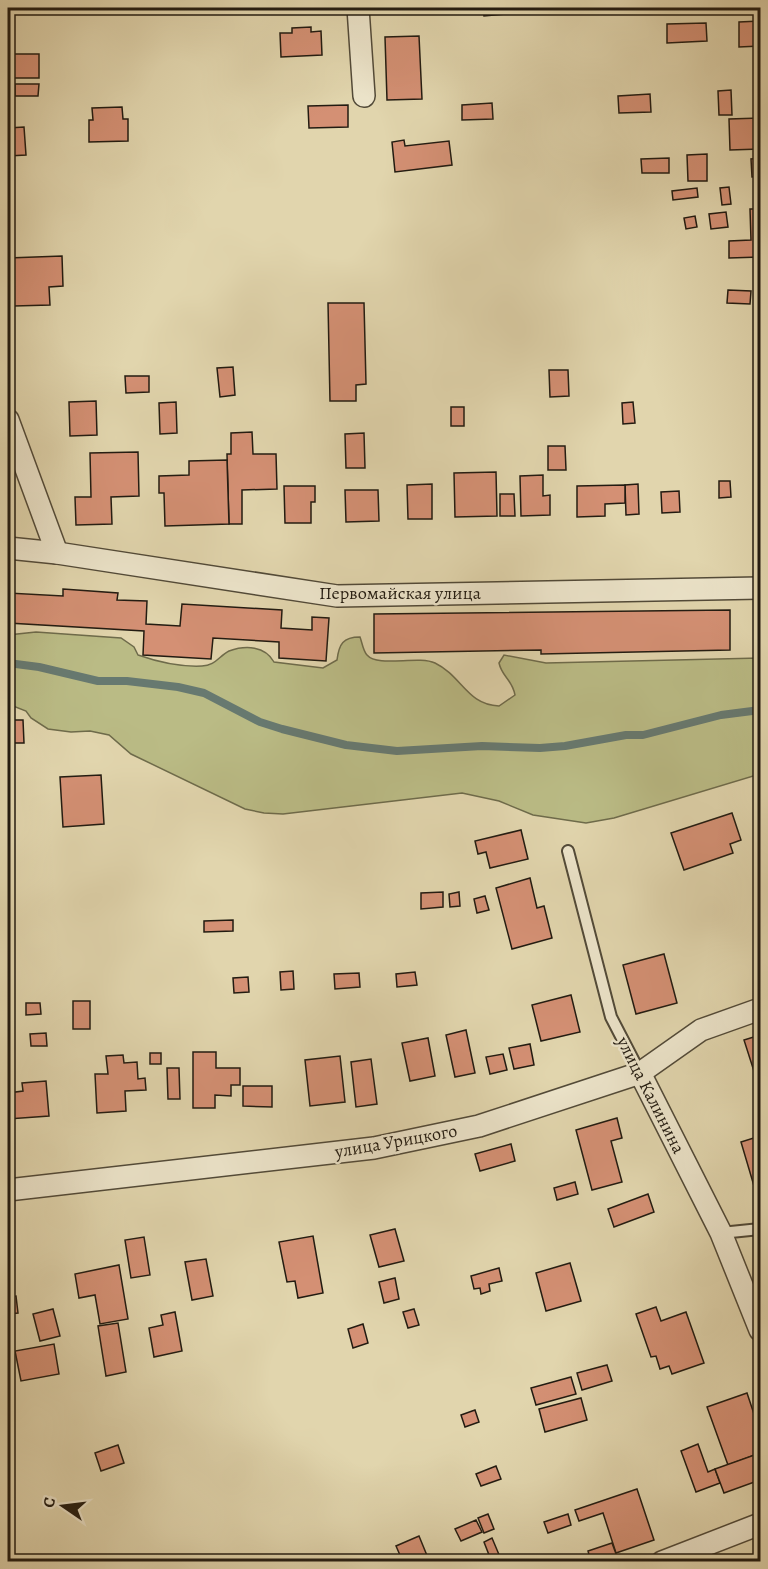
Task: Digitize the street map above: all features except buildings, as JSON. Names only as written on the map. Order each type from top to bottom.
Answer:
[{"type":"street","points":[[358,8],[364,96]]},
{"type":"street","points":[[8,420],[57,553]]},
{"type":"street","name":"Первомайская улица","points":[[8,548],[57,553],[337,596],[760,588]]},
{"type":"street","name":"улица Урицкого","points":[[8,1190],[374,1148],[478,1126],[640,1073],[700,1030],[760,1009]]},
{"type":"street","name":"улица Калинина","points":[[640,1073],[721,1233],[760,1330]]},
{"type":"street","points":[[662,1562],[760,1524]]},
{"type":"lane","name":"улица Калинина","points":[[567,851],[611,1017],[640,1073]]},
{"type":"lane","points":[[721,1233],[760,1229]]},
{"type":"green space","points":[[36,632],[121,638],[134,647],[138,655],[170,664],[206,666],[214,663],[229,651],[254,648],[266,653],[274,662],[323,668],[337,660],[343,642],[350,638],[360,637],[367,655],[372,659],[380,661],[419,660],[435,663],[452,675],[479,701],[499,706],[515,695],[499,663],[504,655],[546,663],[760,658],[760,774],[614,818],[586,823],[533,815],[499,801],[462,793],[283,814],[264,813],[245,809],[131,754],[109,735],[90,731],[71,732],[48,729],[31,718],[26,711],[8,704],[8,635]]},
{"type":"waterway","points":[[8,663],[39,667],[98,681],[127,681],[178,687],[204,693],[260,722],[282,729],[346,745],[397,751],[482,746],[540,748],[565,746],[626,735],[643,735],[721,715],[760,710]]}]
